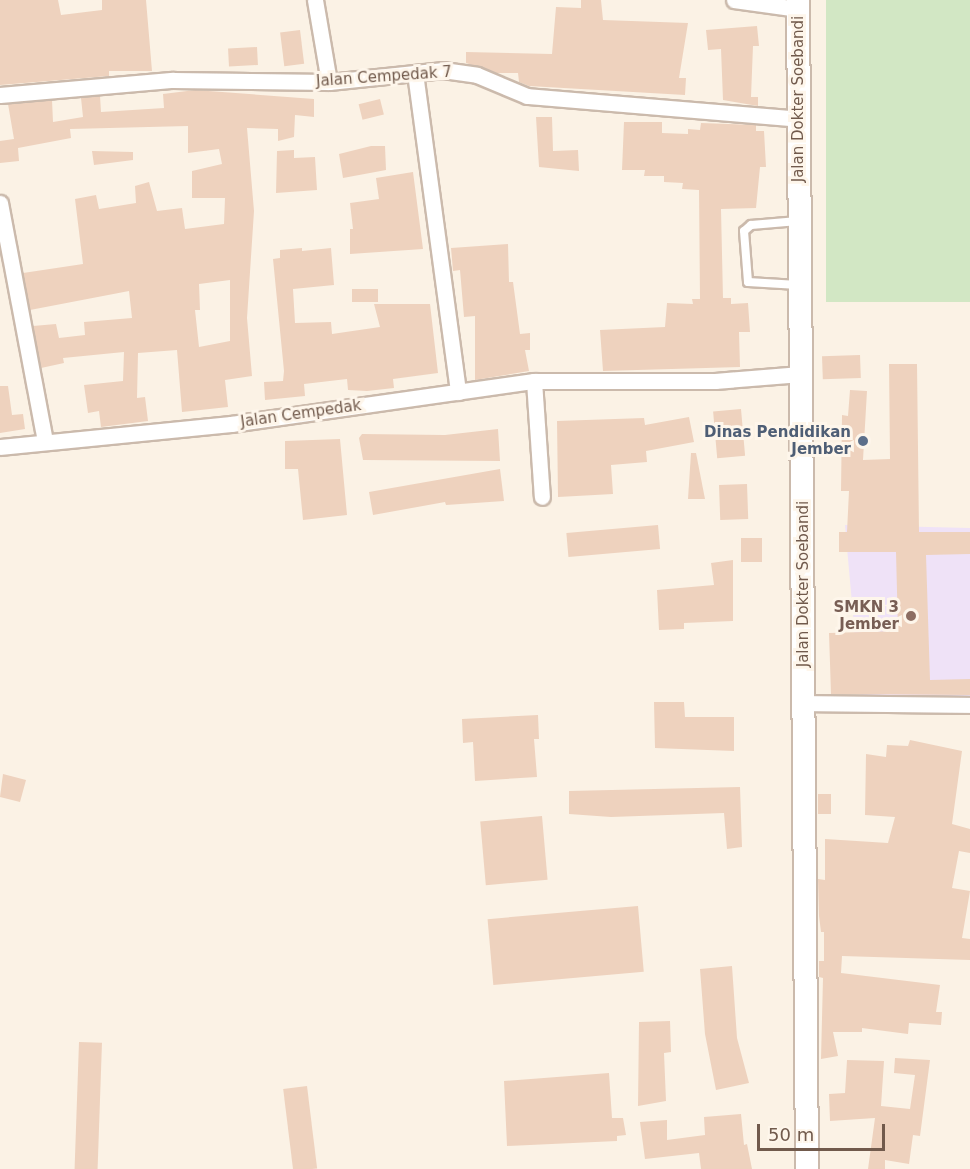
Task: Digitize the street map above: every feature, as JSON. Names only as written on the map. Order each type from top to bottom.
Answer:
[{"type":"main road","name":"Jalan Dokter Soebandi","points":[[798,4],[807,1169]]},
{"type":"street","points":[[315,0],[330,82]]},
{"type":"street","points":[[734,0],[798,4]]},
{"type":"street","name":"Jalan Cempedak 7","points":[[0,95],[173,80],[330,82],[443,70],[477,75],[527,96],[800,118]]},
{"type":"street","points":[[415,73],[458,392]]},
{"type":"street","points":[[0,202],[45,442]]},
{"type":"street","name":"Jalan Cempedak","points":[[0,447],[231,424],[534,381],[715,381],[801,374]]},
{"type":"street","points":[[534,381],[542,497]]},
{"type":"street","points":[[804,703],[970,705]]},
{"type":"lane","points":[[799,221],[751,225],[744,231],[748,282],[799,285]]},
{"type":"shaded area","name":"SMKN 3 Jember","points":[[845,525],[970,528],[970,714],[861,704]]},
{"type":"green space","points":[[826,0],[970,0],[970,302],[826,302]]},
{"type":"building","points":[[0,0],[58,0],[61,15],[102,10],[102,0],[146,0],[152,71],[109,71],[109,76],[0,85]]},
{"type":"building","points":[[581,0],[601,0],[603,20],[688,23],[679,78],[686,78],[685,95],[529,86],[519,82],[518,73],[496,73],[466,63],[466,52],[552,54],[556,7],[581,8]]},
{"type":"building","points":[[757,26],[759,46],[753,46],[751,97],[758,97],[758,106],[723,100],[721,49],[708,50],[706,30]]},
{"type":"building","points":[[300,30],[304,64],[284,66],[280,32]]},
{"type":"building","points":[[257,47],[258,65],[229,66],[228,49]]},
{"type":"building","points":[[195,90],[314,99],[314,117],[295,115],[294,137],[278,141],[278,129],[247,128],[254,211],[247,318],[252,376],[225,380],[228,407],[182,412],[177,350],[138,353],[137,398],[145,397],[148,421],[101,427],[99,411],[88,413],[84,385],[123,381],[124,352],[63,358],[64,363],[41,368],[33,326],[56,324],[59,338],[85,335],[84,322],[132,318],[129,291],[30,310],[23,273],[83,264],[75,199],[96,195],[99,209],[136,203],[135,186],[149,182],[157,211],[182,208],[185,229],[224,224],[225,198],[192,198],[192,171],[222,164],[219,149],[188,153],[188,126],[70,129],[71,138],[18,148],[19,161],[0,163],[0,141],[14,139],[8,104],[52,100],[53,122],[83,117],[81,98],[100,96],[101,112],[164,108],[163,94]],"holes":[[[230,280],[230,341],[199,347],[195,310],[200,310],[199,284]]]},
{"type":"building","points":[[380,99],[384,115],[363,120],[359,104]]},
{"type":"building","points":[[536,117],[552,117],[553,151],[578,150],[579,171],[539,167]]},
{"type":"building","points":[[624,122],[662,122],[662,133],[688,134],[688,129],[700,130],[701,123],[756,125],[756,131],[764,131],[766,167],[760,167],[756,208],[721,209],[723,298],[731,298],[731,304],[748,303],[750,332],[739,332],[740,367],[603,371],[600,330],[665,327],[667,303],[693,304],[692,299],[700,299],[699,190],[682,189],[683,183],[664,182],[664,176],[644,176],[645,170],[622,170]]},
{"type":"building","points":[[371,146],[385,146],[386,170],[343,178],[339,154]]},
{"type":"building","points":[[294,150],[294,158],[315,157],[317,190],[276,193],[277,151]]},
{"type":"building","points":[[92,151],[133,152],[133,160],[94,165]]},
{"type":"building","points":[[413,172],[423,249],[350,254],[350,229],[353,229],[350,203],[379,199],[376,178]]},
{"type":"building","points":[[508,244],[509,282],[513,282],[520,334],[530,333],[530,350],[525,350],[529,371],[475,380],[475,316],[464,317],[460,270],[453,271],[451,248]]},
{"type":"building","points":[[302,248],[302,251],[331,248],[334,285],[293,289],[295,323],[331,322],[332,334],[380,327],[374,304],[430,304],[438,373],[393,379],[394,388],[367,391],[348,390],[347,379],[304,384],[305,396],[265,400],[264,382],[283,381],[284,371],[273,259],[280,258],[280,250]]},
{"type":"building","points":[[352,289],[378,289],[378,302],[352,302]]},
{"type":"building","points":[[860,355],[861,378],[823,379],[822,356]]},
{"type":"building","points":[[889,364],[917,364],[919,532],[970,532],[970,554],[926,555],[930,680],[970,679],[970,695],[831,694],[829,633],[898,631],[896,552],[839,552],[839,532],[847,532],[849,491],[841,491],[842,415],[848,416],[850,390],[867,391],[863,460],[890,459]]},
{"type":"building","points":[[0,386],[8,386],[12,415],[23,414],[25,429],[0,433]]},
{"type":"building","points":[[741,409],[745,456],[717,458],[713,411]]},
{"type":"building","points":[[689,417],[694,442],[646,451],[647,462],[611,465],[613,494],[558,497],[557,421],[644,418],[645,425]]},
{"type":"building","points":[[498,429],[500,461],[363,460],[359,438],[362,434],[445,435]]},
{"type":"building","points":[[340,439],[347,515],[303,520],[298,469],[285,469],[285,441]]},
{"type":"building","points":[[691,453],[696,453],[705,499],[688,499]]},
{"type":"building","points":[[500,469],[504,501],[446,505],[445,502],[373,515],[369,492]]},
{"type":"building","points":[[747,484],[748,519],[720,520],[719,485]]},
{"type":"building","points":[[658,525],[660,549],[568,557],[566,533]]},
{"type":"building","points":[[741,538],[762,538],[762,562],[741,562]]},
{"type":"building","points":[[733,560],[733,621],[684,623],[684,629],[659,630],[657,590],[714,585],[711,563]]},
{"type":"building","points":[[654,702],[684,702],[685,717],[734,717],[734,751],[655,748]]},
{"type":"building","points":[[538,715],[539,739],[534,739],[537,777],[475,781],[473,742],[463,743],[462,719]]},
{"type":"building","points":[[910,740],[962,751],[952,824],[970,829],[970,853],[959,851],[952,888],[970,891],[962,938],[970,939],[970,960],[842,956],[841,973],[940,985],[936,1012],[942,1012],[941,1025],[909,1023],[908,1034],[862,1028],[862,1032],[833,1032],[838,1056],[821,1059],[823,978],[819,977],[819,961],[824,961],[824,932],[821,932],[819,916],[818,879],[825,880],[825,839],[888,843],[895,817],[865,815],[866,754],[886,757],[887,745],[908,746]]},
{"type":"building","points":[[3,774],[26,780],[20,802],[0,797]]},
{"type":"building","points":[[740,787],[742,847],[727,849],[724,813],[611,817],[569,814],[569,791]]},
{"type":"building","points":[[818,794],[831,794],[831,814],[818,814]]},
{"type":"building","points":[[542,816],[548,880],[486,885],[480,821]]},
{"type":"building","points":[[638,906],[644,972],[493,985],[488,919]]},
{"type":"building","points":[[732,966],[737,1038],[749,1083],[716,1090],[705,1034],[700,969]]},
{"type":"building","points":[[670,1021],[671,1052],[664,1053],[666,1101],[638,1106],[639,1022]]},
{"type":"building","points":[[79,1042],[102,1043],[98,1169],[75,1169]]},
{"type":"building","points":[[895,1058],[930,1060],[920,1136],[913,1135],[909,1164],[885,1160],[885,1169],[868,1169],[875,1118],[830,1121],[829,1094],[845,1093],[847,1060],[884,1061],[881,1106],[910,1109],[915,1075],[894,1073]]},
{"type":"building","points":[[609,1073],[612,1118],[623,1118],[626,1135],[617,1136],[617,1141],[507,1146],[504,1081]]},
{"type":"building","points":[[307,1086],[317,1168],[293,1169],[283,1089]]},
{"type":"building","points":[[741,1114],[744,1145],[747,1144],[752,1169],[701,1169],[699,1153],[645,1159],[640,1122],[667,1120],[667,1140],[705,1135],[704,1117]]},
{"type":"place","name":"Dinas Pendidikan Jember","points":[[863,441]]},
{"type":"place","name":"SMKN 3 Jember","points":[[911,616]]}]
